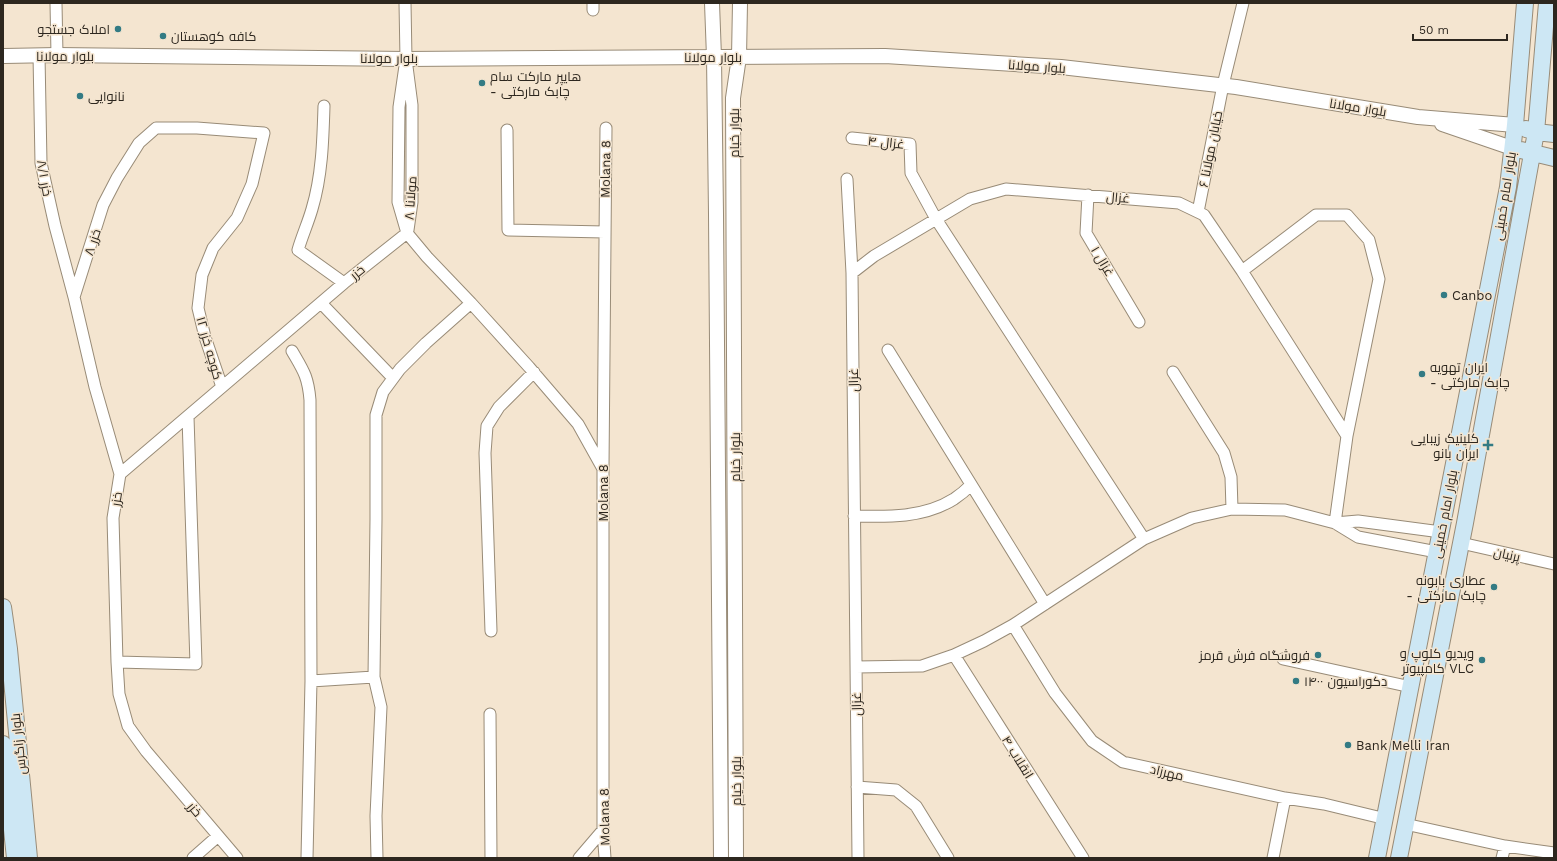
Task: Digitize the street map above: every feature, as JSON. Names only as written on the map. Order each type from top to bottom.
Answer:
[{"type":"main road","name":"بلوار امام خمینی","points":[[1377,858],[1386,819],[1508,187],[1526,3]]},
{"type":"main road","name":"بلوار امام خمینی","points":[[1398,858],[1461,543],[1536,132],[1549,9]]},
{"type":"main road","name":"بلوار مولانا","points":[[1515,125],[1536,132],[1554,134]]},
{"type":"main road","name":"بلوار مولانا","points":[[1512,148],[1531,154],[1554,158]]},
{"type":"main road","name":"بلوار زاگرس","points":[[3,607],[6,649],[29,858]]},
{"type":"main road","name":"بلوار زاگرس","points":[[3,744],[15,858]]},
{"type":"main road","points":[[1386,819],[1405,824]]},
{"type":"street","points":[[56,3],[57,55]]},
{"type":"street","name":"مولانا ۸","points":[[405,3],[406,59],[412,113],[412,202],[407,233]]},
{"type":"street","name":"بلوار خیام","points":[[712,3],[714,57],[721,858]]},
{"type":"street","name":"بلوار خیام","points":[[736,858],[733,98],[739,57],[740,3]]},
{"type":"street","name":"خیابان مولانا ۶","points":[[1198,212],[1223,85],[1243,3]]},
{"type":"street","name":"بلوار مولانا","points":[[3,56],[57,55],[406,59],[885,56],[1061,67],[1223,85],[1418,116],[1515,125]]},
{"type":"street","name":"خزر ۸/۱","points":[[39,56],[41,163],[55,226],[74,297]]},
{"type":"street","points":[[324,106],[323,146],[318,180],[312,209],[298,250],[344,283]]},
{"type":"street","name":"بلوار مولانا","points":[[1418,116],[1512,148]]},
{"type":"street","name":"خزر ۸","points":[[74,297],[103,205],[117,178],[139,142],[156,128],[197,128],[264,133]]},
{"type":"street","name":"Molana 8","points":[[605,858],[603,830],[603,467],[606,128]]},
{"type":"street","points":[[507,130],[508,230],[605,232]]},
{"type":"street","name":"کوچه خزر ۱۲","points":[[222,387],[205,337],[198,308],[202,275],[213,248],[237,218],[252,184],[264,133]]},
{"type":"street","name":"غزال ۴","points":[[852,138],[910,144],[911,173],[936,220]]},
{"type":"street","points":[[847,179],[852,274]]},
{"type":"street","name":"غزال","points":[[858,858],[852,274],[874,256],[970,199],[1006,189],[1179,203],[1198,212]]},
{"type":"street","name":"غزال ۱","points":[[1088,195],[1086,233],[1139,322]]},
{"type":"street","points":[[1198,212],[1204,215],[1242,271],[1347,436]]},
{"type":"street","points":[[1242,271],[1316,214],[1347,215],[1369,240],[1379,279],[1347,436],[1335,523]]},
{"type":"street","points":[[936,220],[1144,539]]},
{"type":"street","points":[[407,233],[427,257],[534,372],[578,424],[603,467]]},
{"type":"street","name":"خزر","points":[[237,858],[146,751],[128,726],[119,694],[117,662],[113,518],[120,474],[344,283],[407,233]]},
{"type":"street","points":[[74,297],[95,387],[120,474]]},
{"type":"street","points":[[321,303],[393,378]]},
{"type":"street","points":[[377,858],[376,816],[381,707],[374,677],[376,415],[383,392],[393,378],[426,343],[471,303]]},
{"type":"street","points":[[888,350],[1045,604]]},
{"type":"street","points":[[292,351],[307,376],[309,392],[311,680],[307,858]]},
{"type":"street","points":[[491,631],[485,453],[487,426],[499,407],[534,372]]},
{"type":"street","points":[[1173,372],[1224,453],[1230,477],[1232,509]]},
{"type":"street","points":[[117,662],[196,664],[188,417]]},
{"type":"street","points":[[854,516],[892,517],[924,512],[953,499],[971,485]]},
{"type":"street","points":[[856,667],[922,666],[954,655],[1013,625],[1144,539],[1192,518],[1232,509],[1285,510],[1335,523],[1358,537],[1437,552]]},
{"type":"street","points":[[1335,523],[1358,520],[1441,532]]},
{"type":"street","name":"پرنیان","points":[[1461,543],[1554,564]]},
{"type":"street","name":"مهرزاد","points":[[1013,625],[1055,693],[1092,741],[1123,762],[1285,798],[1324,804],[1386,819]]},
{"type":"street","name":"انقلاب ۴","points":[[954,655],[1083,858]]},
{"type":"street","points":[[1283,659],[1411,687]]},
{"type":"street","points":[[311,680],[374,677]]},
{"type":"street","points":[[490,714],[490,858]]},
{"type":"street","points":[[857,787],[896,790],[916,806],[948,858]]},
{"type":"street","points":[[1274,858],[1285,798]]},
{"type":"street","points":[[1405,824],[1505,846],[1554,853]]},
{"type":"street","points":[[579,858],[603,830]]},
{"type":"street","points":[[193,858],[218,836]]},
{"type":"street","points":[[1502,858],[1505,846]]},
{"type":"place","name":"املاک جستجو","points":[[118,29]]},
{"type":"place","name":"کافه کوهستان","points":[[163,36]]},
{"type":"place","name":"هایپر مارکت سام - چابک مارکتی","points":[[482,83]]},
{"type":"place","name":"نانوایی","points":[[80,96]]},
{"type":"place","name":"Canbo","points":[[1444,295]]},
{"type":"place","name":"ایران تهویه - چابک مارکتی","points":[[1422,374]]},
{"type":"place","name":"کلینیک زیبایی ایران بانو","points":[[1488,445]]},
{"type":"place","name":"عطاری بابونه - چابک مارکتی","points":[[1494,587]]},
{"type":"place","name":"فروشگاه فرش قرمز","points":[[1318,655]]},
{"type":"place","name":"ویدیو کلوپ و کامپیوتر VLC","points":[[1482,660]]},
{"type":"place","name":"دکوراسیون ۱۴۰۰","points":[[1296,681]]},
{"type":"place","name":"Bank Melli Iran","points":[[1348,745]]}]
